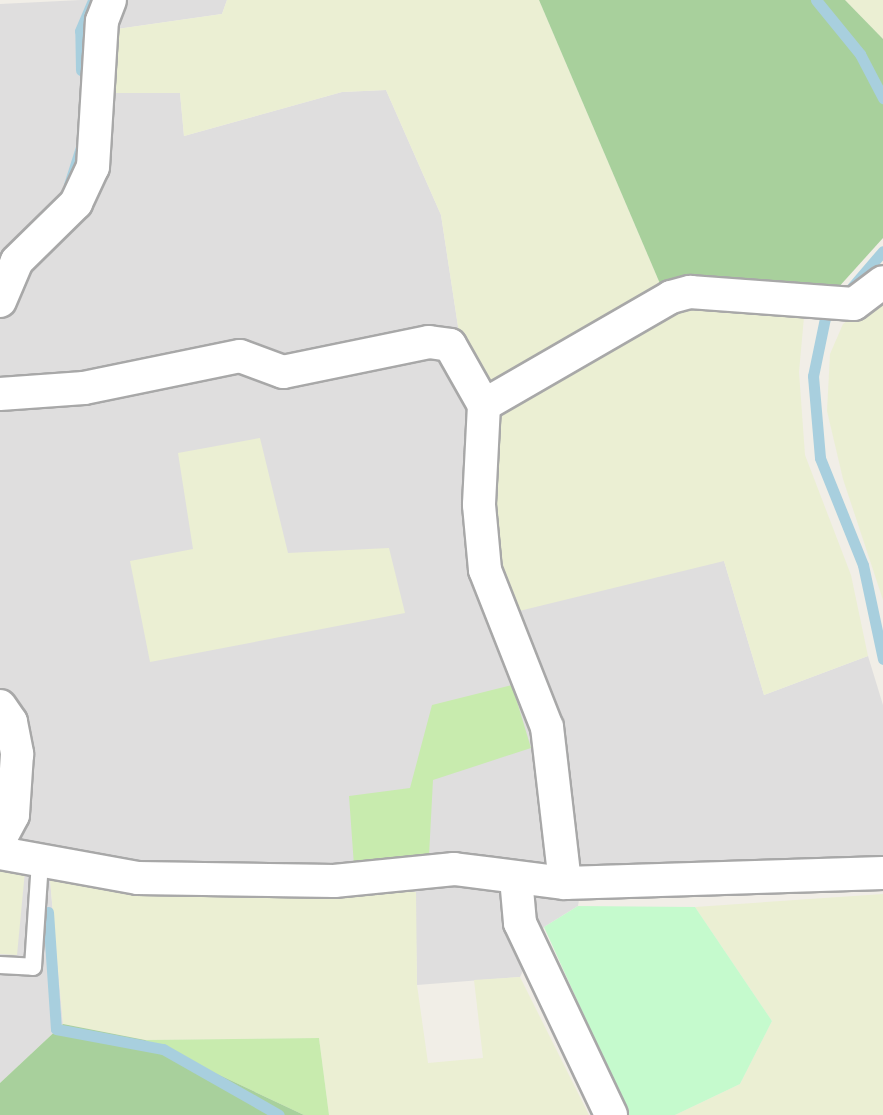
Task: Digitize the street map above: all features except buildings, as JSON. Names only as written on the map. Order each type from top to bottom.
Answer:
[{"type":"street","points":[[0,301],[17,261],[76,203],[93,167],[102,21],[110,0]]},
{"type":"street","points":[[484,405],[671,297],[690,292],[820,304],[854,304],[883,282]]},
{"type":"street","points":[[0,394],[84,388],[240,356],[283,372],[429,342],[450,345],[484,405],[479,505],[485,570],[547,727],[565,883]]},
{"type":"street","points":[[0,706],[11,722],[17,754],[13,815],[0,839]]},
{"type":"street","points":[[0,853],[138,878],[334,881],[454,869],[565,883],[883,873]]},
{"type":"street","points":[[516,878],[520,923],[611,1115]]},
{"type":"lane","points":[[0,965],[33,967],[40,861]]},
{"type":"shaded area","points":[[81,0],[227,0],[222,14],[110,30],[180,93],[184,136],[342,92],[386,90],[441,215],[459,333],[724,561],[764,695],[868,656],[883,705],[883,856],[584,867],[578,906],[544,927],[520,977],[417,985],[415,892],[152,895],[50,880],[63,1024],[0,1083],[0,4]]},
{"type":"green space","points":[[227,0],[539,0],[661,286],[487,386],[459,333],[441,215],[386,90],[342,92],[184,136],[180,93],[112,93],[110,30],[222,14]]},
{"type":"green space","points":[[539,0],[845,0],[883,39],[883,238],[837,289],[661,286]]},
{"type":"green space","points":[[845,0],[883,0],[883,39]]},
{"type":"green space","points":[[883,293],[883,600],[843,479],[827,411],[830,354],[843,324]]},
{"type":"green space","points":[[685,302],[804,317],[799,372],[805,455],[851,575],[868,656],[764,695],[724,561],[511,613],[491,500],[496,413]]},
{"type":"green space","points":[[260,438],[288,553],[389,548],[405,613],[150,662],[130,561],[193,549],[178,453]]},
{"type":"green space","points":[[512,685],[531,748],[433,780],[429,856],[354,866],[349,796],[410,788],[432,705]]},
{"type":"green space","points":[[0,867],[25,871],[17,955],[0,954]]},
{"type":"green space","points":[[50,880],[152,895],[416,892],[417,985],[428,1063],[483,1058],[474,980],[520,977],[589,1115],[329,1115],[319,1038],[145,1040],[63,1024]]},
{"type":"green space","points":[[883,894],[883,1115],[675,1115],[740,1084],[772,1021],[695,907]]},
{"type":"green space","points":[[578,906],[695,907],[772,1021],[740,1084],[675,1115],[629,1115],[544,927]]},
{"type":"green space","points":[[63,1024],[145,1040],[304,1115],[0,1115],[0,1083]]},
{"type":"green space","points":[[319,1038],[329,1115],[304,1115],[145,1040]]},
{"type":"waterway","points":[[81,70],[80,31],[93,0]]},
{"type":"waterway","points":[[816,0],[860,54],[883,98]]},
{"type":"waterway","points":[[69,185],[82,144]]},
{"type":"waterway","points":[[847,293],[883,251]]},
{"type":"waterway","points":[[833,309],[825,318],[813,376],[820,458],[863,565],[883,659]]},
{"type":"waterway","points":[[48,912],[56,1029],[163,1049],[279,1115]]}]
